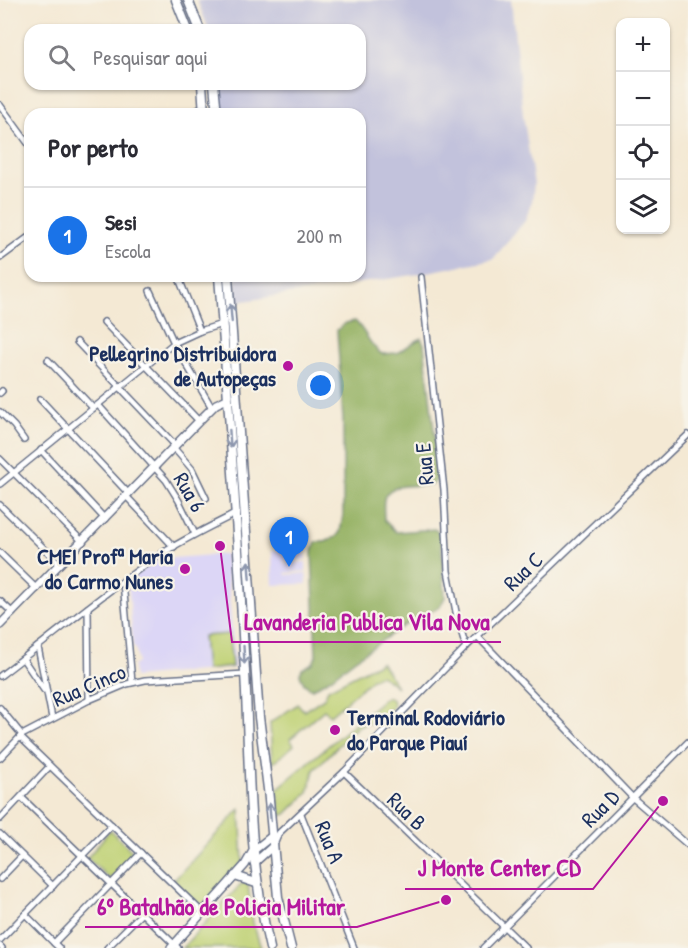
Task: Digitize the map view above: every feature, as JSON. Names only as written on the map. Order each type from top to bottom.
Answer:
[{"type":"main road","points":[[176,0],[186,24]]},
{"type":"main road","points":[[188,0],[198,24]]},
{"type":"main road","points":[[202,90],[203,107]]},
{"type":"main road","points":[[215,90],[217,108]]},
{"type":"main road","points":[[203,107],[210,98],[216,101]]},
{"type":"main road","points":[[219,282],[245,674],[253,852],[250,864],[270,948]]},
{"type":"main road","points":[[228,282],[259,717],[276,834],[273,846],[278,897],[291,948]]},
{"type":"main road","points":[[223,339],[233,339]]},
{"type":"main road","points":[[227,399],[238,402]]},
{"type":"main road","points":[[237,539],[247,538]]},
{"type":"main road","points":[[247,747],[253,771],[266,775]]},
{"type":"main road","points":[[236,876],[256,883]]},
{"type":"street","points":[[0,105],[24,138]]},
{"type":"street","points":[[0,258],[24,240]]},
{"type":"street","name":"Rua E","points":[[421,277],[444,490],[448,572],[466,647]]},
{"type":"street","points":[[180,282],[200,331]]},
{"type":"street","points":[[150,291],[174,343],[212,408]]},
{"type":"street","points":[[104,322],[199,421]]},
{"type":"street","points":[[0,484],[174,343],[222,324]]},
{"type":"street","points":[[77,342],[174,446],[192,469],[206,498]]},
{"type":"street","name":"Rua 6","points":[[48,360],[154,467],[174,492],[195,534]]},
{"type":"street","points":[[40,399],[174,547]]},
{"type":"street","points":[[0,626],[212,408],[227,399]]},
{"type":"street","points":[[0,412],[24,440]]},
{"type":"street","name":"Rua C","points":[[276,834],[301,814],[466,647],[688,435]]},
{"type":"street","points":[[41,450],[105,519]]},
{"type":"street","points":[[0,459],[83,542]]},
{"type":"street","points":[[0,505],[60,564]]},
{"type":"street","points":[[0,676],[123,582],[195,534],[235,514]]},
{"type":"street","points":[[0,553],[37,589]]},
{"type":"street","points":[[123,582],[132,682]]},
{"type":"street","points":[[0,601],[12,614]]},
{"type":"street","points":[[88,608],[89,700]]},
{"type":"street","points":[[478,637],[633,798],[688,845]]},
{"type":"street","points":[[38,647],[52,718]]},
{"type":"street","points":[[23,659],[47,694]]},
{"type":"street","name":"Rua Cinco","points":[[0,758],[21,736],[52,718],[132,682],[245,674]]},
{"type":"street","points":[[0,708],[21,736],[50,766],[202,912]]},
{"type":"street","name":"Rua D","points":[[483,948],[688,742]]},
{"type":"street","points":[[0,819],[50,766]]},
{"type":"street","name":"Rua B","points":[[344,772],[526,948]]},
{"type":"street","points":[[21,797],[142,913],[174,947],[202,912],[236,876],[273,846]]},
{"type":"street","name":"Rua A","points":[[301,814],[354,948]]},
{"type":"street","points":[[0,940],[112,825]]},
{"type":"street","points":[[0,834],[53,886]]},
{"type":"street","points":[[253,852],[276,834]]},
{"type":"street","points":[[54,943],[141,853]]},
{"type":"street","points":[[0,879],[22,856]]},
{"type":"street","points":[[107,948],[142,913]]},
{"type":"street","points":[[25,914],[59,948]]},
{"type":"shaded area","points":[[197,0],[511,0],[523,115],[534,184],[532,201],[525,221],[493,259],[413,275],[237,302],[235,282],[366,282],[366,108],[221,108],[220,90],[366,90],[366,24],[207,24]]},
{"type":"shaded area","points":[[305,549],[306,559],[284,561],[284,563],[306,562],[306,571],[285,573],[286,575],[306,573],[307,584],[273,585],[272,551]]},
{"type":"shaded area","points":[[226,554],[235,668],[134,677],[133,666],[138,663],[136,649],[133,646],[128,580],[160,559]]},
{"type":"green space","points":[[355,321],[382,354],[397,353],[421,338],[424,344],[438,465],[437,479],[432,485],[404,486],[390,490],[384,500],[384,520],[396,532],[436,529],[441,535],[445,597],[440,607],[405,625],[312,689],[304,684],[300,674],[302,669],[313,663],[316,656],[312,552],[316,542],[325,542],[336,537],[340,532],[343,515],[343,420],[337,330],[346,323]]},
{"type":"green space","points":[[229,634],[232,667],[206,670],[203,636]]},
{"type":"green space","points":[[381,662],[397,687],[379,675],[372,679],[330,715],[324,710],[290,739],[294,745],[272,764],[270,723],[298,704],[304,711],[324,698],[328,689]]},
{"type":"green space","points":[[386,697],[391,698],[394,705],[381,720],[358,726],[314,770],[308,792],[286,814],[280,816],[277,789]]},
{"type":"green space","points":[[240,809],[243,862],[200,908],[173,881]]},
{"type":"green space","points":[[110,830],[135,854],[111,880],[87,858]]},
{"type":"green space","points":[[242,883],[248,884],[253,923],[261,948],[182,948]]},
{"type":"place","name":"Pellegrino Distribuidora de Autopeças","points":[[288,366]]},
{"type":"place","name":"Lavanderia Publica Vila Nova","points":[[220,546]]},
{"type":"place","name":"Sesi","points":[[289,567]]},
{"type":"place","name":"CMEI Profª Maria do Carmo Nunes","points":[[185,569]]},
{"type":"place","name":"Terminal Rodoviário do Parque Piauí","points":[[335,730]]},
{"type":"place","name":"J Monte Center CD","points":[[663,801]]},
{"type":"place","name":"6º Batalhão de Policia Militar","points":[[446,900]]}]
